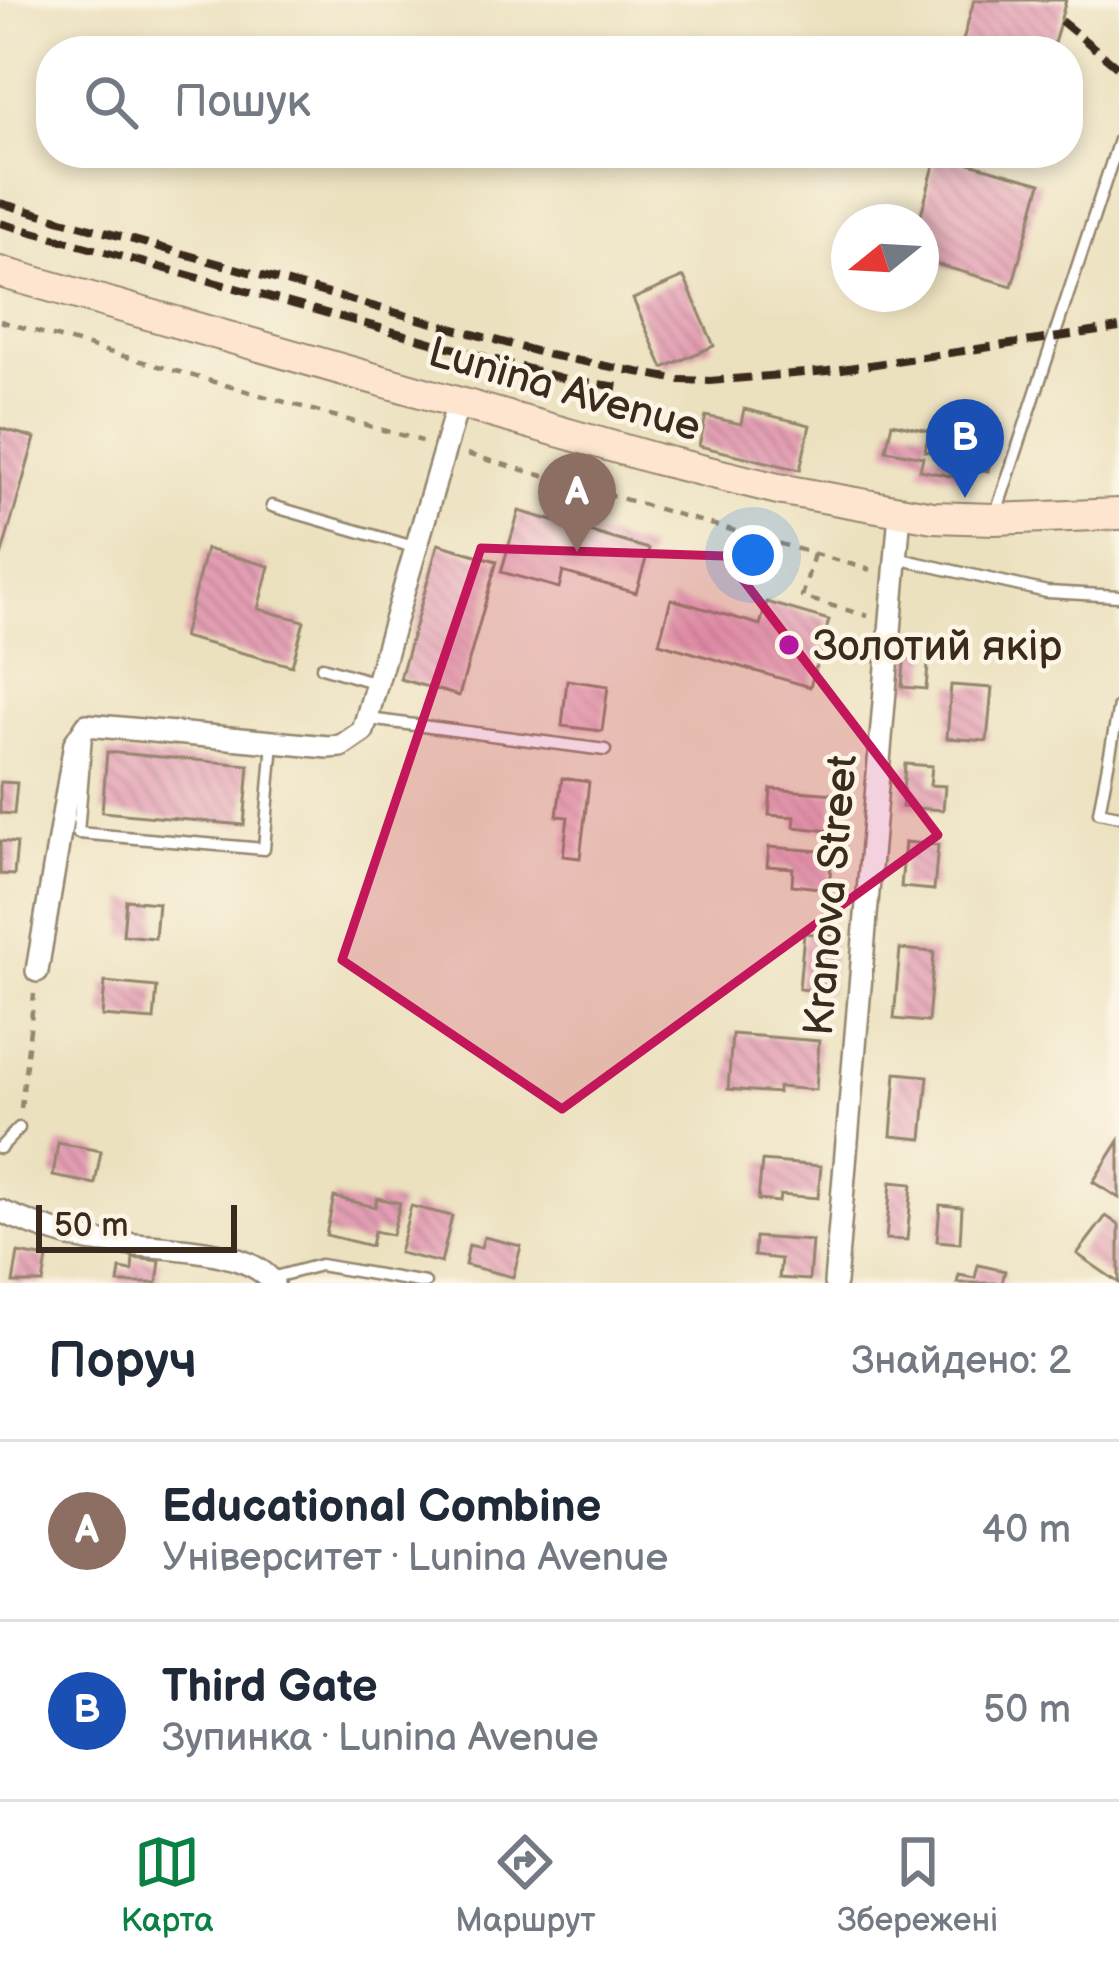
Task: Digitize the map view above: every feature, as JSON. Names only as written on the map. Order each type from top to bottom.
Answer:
[{"type":"street","name":"Lunina Avenue","points":[[0,272],[656,459],[900,513],[994,519],[1119,514]]},
{"type":"street","points":[[37,970],[75,743],[87,725],[341,746],[363,731],[458,403]]},
{"type":"street","name":"Kranova Street","points":[[835,1283],[900,513]]},
{"type":"street","points":[[0,1211],[46,1230],[91,1240],[230,1257],[256,1265],[272,1281]]},
{"type":"lane","points":[[994,519],[1119,140]]},
{"type":"lane","points":[[272,506],[417,548]]},
{"type":"lane","points":[[896,558],[1047,592],[1119,596]]},
{"type":"lane","points":[[322,667],[379,683]]},
{"type":"lane","points":[[1119,706],[1099,812],[1119,816]]},
{"type":"lane","points":[[369,719],[604,750]]},
{"type":"lane","points":[[87,725],[78,832],[264,849],[273,742]]},
{"type":"lane","points":[[0,1148],[19,1127]]},
{"type":"lane","points":[[272,1281],[320,1264],[425,1283]]},
{"type":"path","points":[[814,554],[802,597],[891,622]]},
{"type":"path","points":[[19,1127],[37,970]]},
{"type":"highlighted area","points":[[481,548],[725,556],[938,835],[562,1109],[342,960]]},
{"type":"building","points":[[974,0],[1066,0],[1056,36],[964,36]]},
{"type":"building","points":[[933,168],[987,168],[1041,183],[1012,286],[939,265],[939,204],[924,204]]},
{"type":"building","points":[[684,277],[714,346],[663,368],[633,299]]},
{"type":"building","points":[[744,409],[810,425],[800,470],[699,446],[706,416],[741,424]]},
{"type":"building","points":[[892,423],[929,431],[925,451],[958,458],[963,437],[994,443],[988,471],[973,468],[971,480],[920,470],[923,457],[886,450]]},
{"type":"building","points":[[0,428],[35,438],[1,557],[0,556]]},
{"type":"building","points":[[519,511],[649,549],[636,593],[563,572],[559,588],[501,572]]},
{"type":"building","points":[[438,544],[497,561],[459,696],[400,679]]},
{"type":"building","points":[[206,549],[269,566],[258,609],[304,621],[292,666],[183,637]]},
{"type":"building","points":[[671,599],[760,625],[767,602],[829,620],[810,687],[659,643]]},
{"type":"building","points":[[906,639],[930,641],[926,689],[902,687]]},
{"type":"building","points":[[567,680],[608,686],[602,731],[562,726]]},
{"type":"building","points":[[951,685],[992,688],[987,741],[947,738]]},
{"type":"building","points":[[107,752],[249,765],[244,825],[102,812]]},
{"type":"building","points":[[905,764],[932,766],[930,785],[945,786],[943,810],[902,807]]},
{"type":"building","points":[[562,778],[589,782],[580,858],[563,856],[568,817],[557,816]]},
{"type":"building","points":[[0,782],[17,783],[14,814],[0,813]]},
{"type":"building","points":[[771,789],[835,794],[831,831],[794,827],[795,817],[769,815]]},
{"type":"building","points":[[0,841],[17,843],[14,875],[0,874]]},
{"type":"building","points":[[905,842],[938,845],[934,890],[901,887]]},
{"type":"building","points":[[769,847],[832,852],[829,889],[792,885],[793,868],[767,866]]},
{"type":"building","points":[[126,900],[158,903],[155,938],[123,935]]},
{"type":"building","points":[[804,933],[834,936],[829,992],[799,989]]},
{"type":"building","points":[[900,949],[934,952],[928,1022],[894,1019]]},
{"type":"building","points":[[105,982],[157,987],[154,1020],[102,1016]]},
{"type":"building","points":[[732,1034],[819,1041],[816,1090],[728,1089]]},
{"type":"building","points":[[896,1073],[928,1076],[922,1139],[891,1136]]},
{"type":"building","points":[[1119,1141],[1119,1198],[1093,1182]]},
{"type":"building","points":[[58,1143],[101,1151],[95,1184],[53,1176]]},
{"type":"building","points":[[762,1161],[821,1166],[818,1198],[780,1195],[779,1202],[758,1200]]},
{"type":"building","points":[[891,1182],[912,1184],[907,1240],[886,1239]]},
{"type":"building","points":[[334,1197],[375,1207],[377,1198],[400,1203],[392,1235],[374,1231],[371,1246],[326,1235]]},
{"type":"building","points":[[940,1205],[962,1207],[960,1243],[937,1241]]},
{"type":"building","points":[[411,1206],[452,1216],[441,1263],[399,1253]]},
{"type":"building","points":[[1106,1216],[1119,1225],[1119,1283],[1077,1254]]},
{"type":"building","points":[[484,1237],[521,1246],[513,1277],[465,1265],[469,1245],[481,1248]]},
{"type":"building","points":[[755,1237],[812,1241],[809,1280],[779,1278],[781,1259],[754,1256]]},
{"type":"building","points":[[18,1253],[47,1258],[43,1283],[13,1283]]},
{"type":"building","points":[[133,1258],[160,1261],[157,1283],[118,1283],[120,1269],[132,1271]]},
{"type":"building","points":[[978,1265],[1005,1271],[1002,1283],[957,1283],[959,1275],[975,1278]]},
{"type":"railway","points":[[1061,21],[1080,36]]},
{"type":"railway","points":[[1083,39],[1119,68]]},
{"type":"railway","points":[[0,203],[549,355],[679,380],[828,371],[1119,328]]},
{"type":"railway","points":[[0,223],[565,379],[626,388]]},
{"type":"place","name":"Third Gate","points":[[965,498]]},
{"type":"place","name":"Educational Combine","points":[[577,552]]},
{"type":"place","name":"Золотий якір","points":[[789,645]]}]
